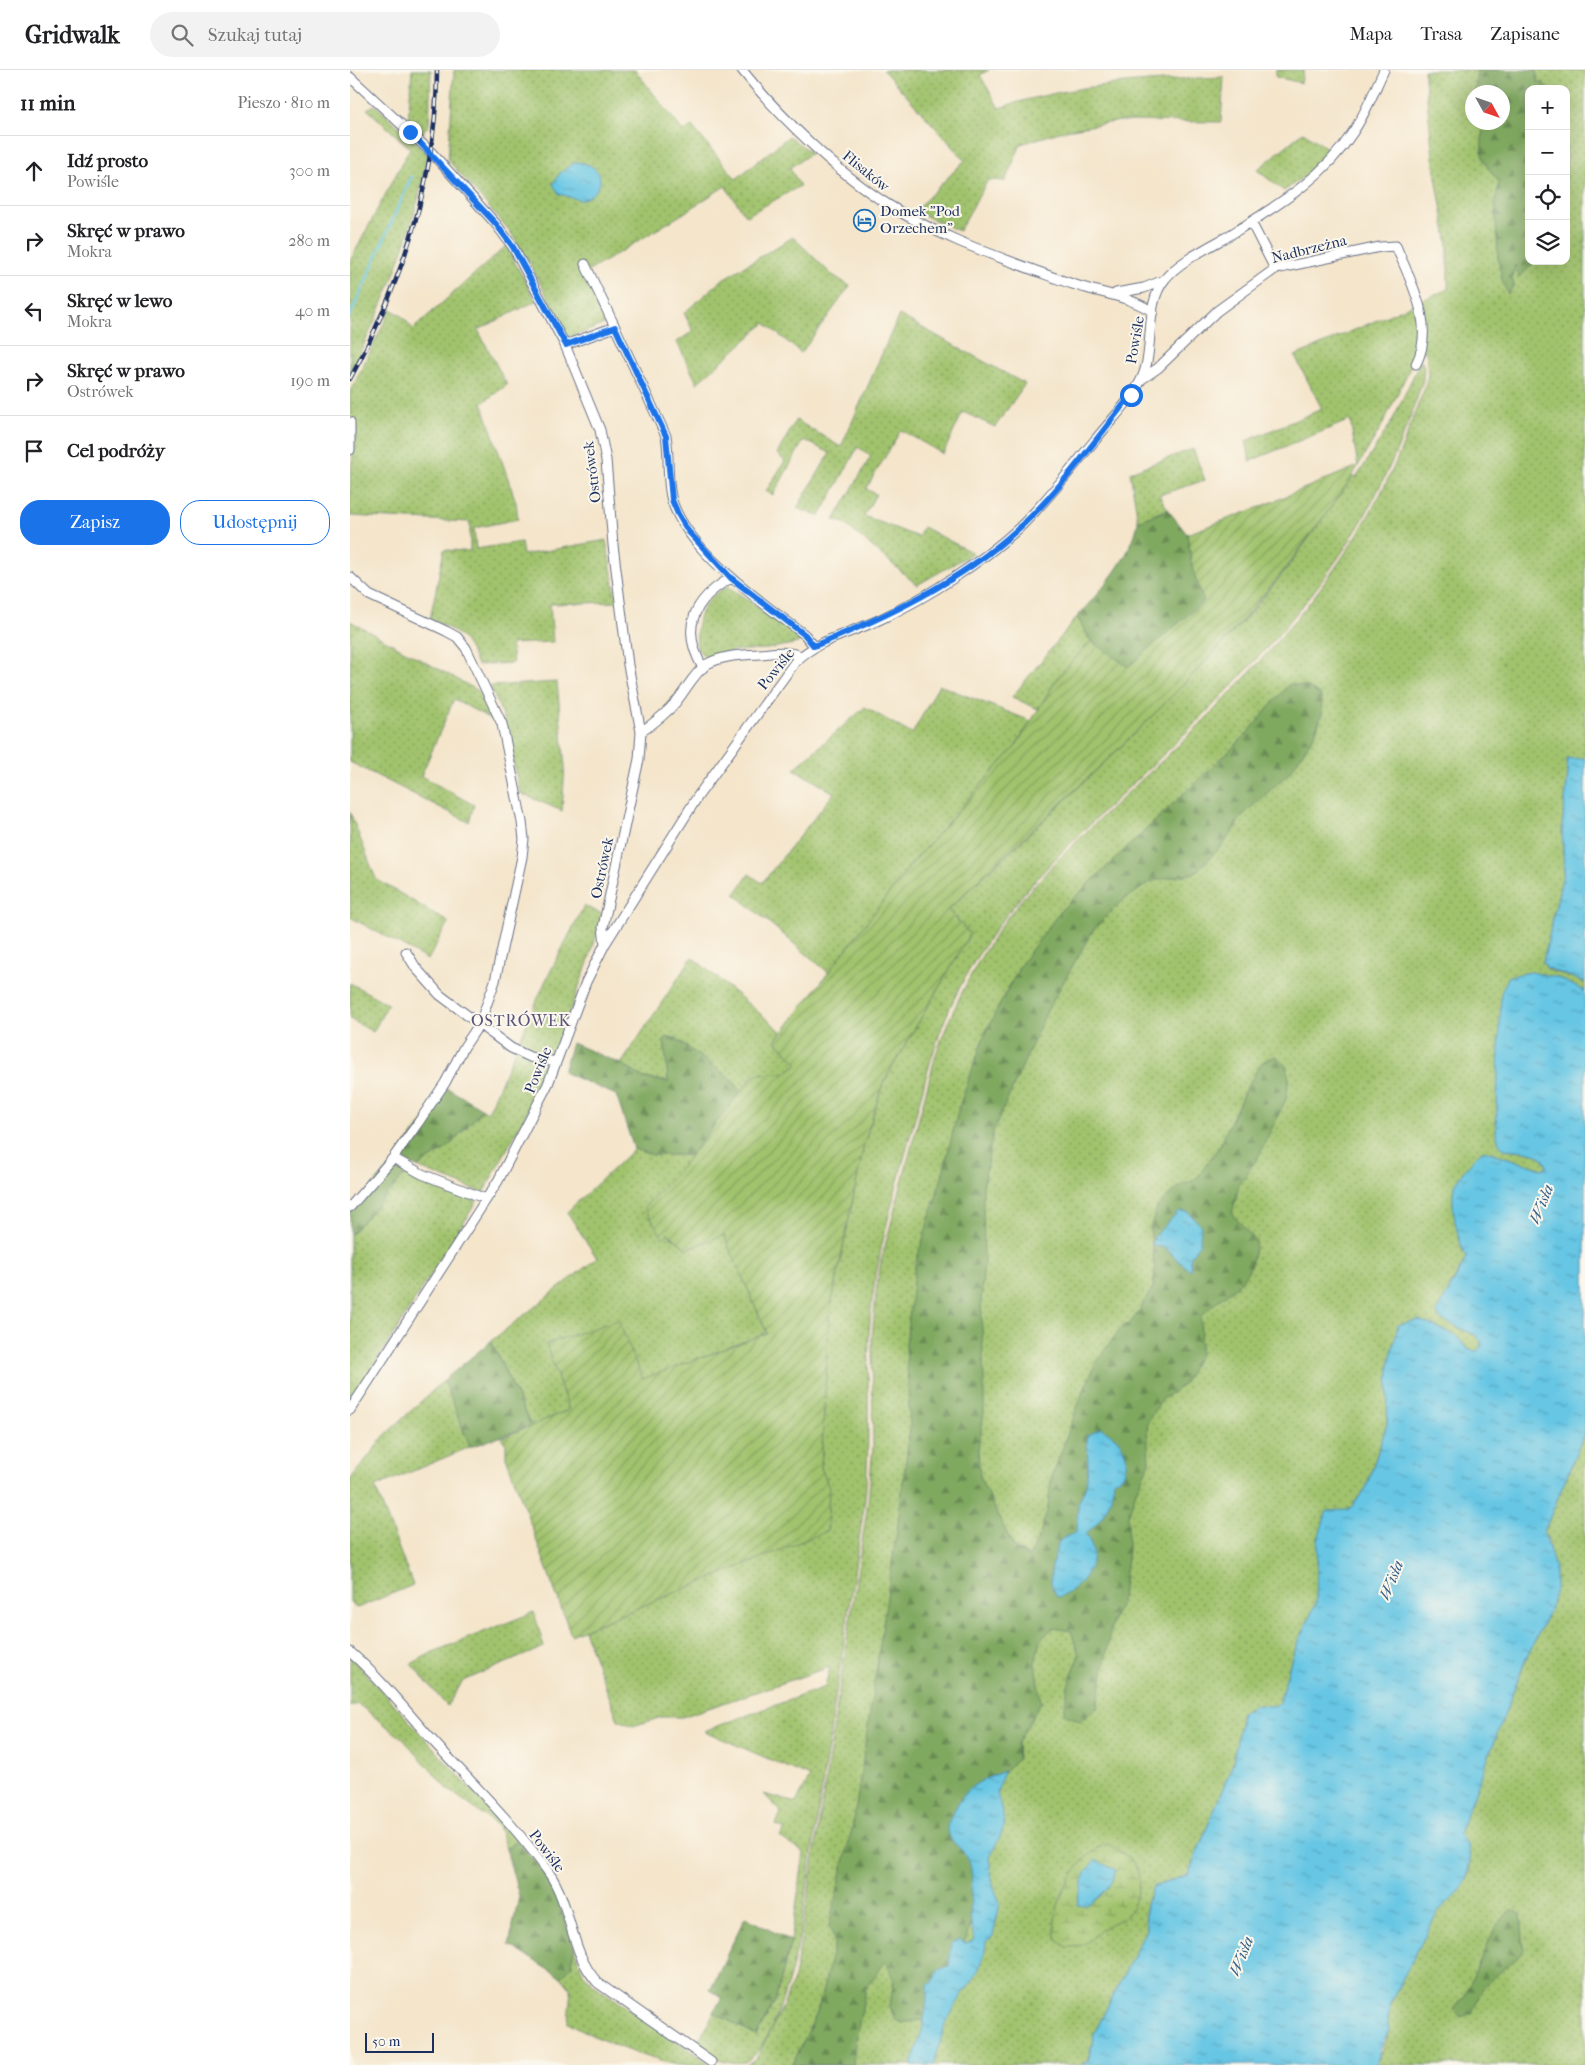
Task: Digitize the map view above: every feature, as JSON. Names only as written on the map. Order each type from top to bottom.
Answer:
[{"type":"street","name":"Flisaków","points":[[742,70],[786,119],[841,169],[886,204],[932,229],[984,251],[1061,280],[1138,302],[1154,312]]},
{"type":"street","points":[[1164,280],[1310,181],[1336,154],[1353,132],[1384,70]]},
{"type":"street","name":"Ostrówek","points":[[350,77],[431,152],[496,224],[513,247],[566,345],[600,430],[606,460],[612,545],[628,665],[641,732],[639,758],[603,928],[606,944]]},
{"type":"street","points":[[1251,222],[1275,269]]},
{"type":"street","name":"Nadbrzeżna","points":[[1142,379],[1158,368],[1217,311],[1275,269],[1380,247],[1396,246],[1419,304],[1423,321],[1424,338],[1416,364]]},
{"type":"street","points":[[585,264],[666,436],[672,500],[688,531],[731,578],[805,635],[814,646]]},
{"type":"street","name":"Flisaków","points":[[1113,294],[1144,288],[1164,280]]},
{"type":"street","name":"Powiśle","points":[[350,1410],[486,1199],[536,1109],[586,982],[606,944],[719,765],[801,656],[814,646],[880,619],[906,605],[992,550],[1040,507],[1113,418],[1142,379],[1149,352],[1154,312],[1164,280]]},
{"type":"street","points":[[566,345],[615,327]]},
{"type":"street","points":[[350,422],[350,450]]},
{"type":"street","points":[[350,577],[369,595],[457,637],[466,648],[502,724],[524,839],[500,958],[480,1023],[464,1047],[446,1083],[393,1158],[350,1207]]},
{"type":"street","points":[[703,668],[692,646],[693,619],[697,606],[717,586],[731,578]]},
{"type":"street","points":[[641,732],[656,722],[676,703],[703,668],[719,659],[732,656],[790,652],[801,656]]},
{"type":"street","points":[[406,952],[416,968],[434,989],[518,1052],[556,1062]]},
{"type":"street","points":[[393,1158],[422,1174],[486,1199]]},
{"type":"street","name":"Powiśle","points":[[350,1652],[445,1753],[529,1847],[549,1874],[566,1909],[590,1975],[598,1983],[711,2062]]},
{"type":"green space","points":[[412,70],[431,70],[429,126],[424,129],[421,138],[405,123],[408,120]]},
{"type":"green space","points":[[454,70],[635,70],[683,131],[692,126],[736,179],[789,136],[811,153],[790,168],[800,186],[746,216],[725,186],[584,274],[607,323],[569,338],[528,260],[509,230],[448,160]]},
{"type":"green space","points":[[883,70],[989,70],[980,75],[999,108],[1054,93],[1082,88],[1138,82],[1224,77],[1221,122],[1120,121],[1066,130],[1021,144],[1005,181],[988,180],[959,231],[915,211],[965,160]]},
{"type":"green space","points":[[1276,70],[1304,70],[1301,83],[1276,77]]},
{"type":"green space","points":[[1424,70],[1585,70],[1585,759],[1567,759],[1568,774],[1562,828],[1564,870],[1543,962],[1547,969],[1585,982],[1585,991],[1556,977],[1498,1084],[1496,1132],[1504,1149],[1536,1154],[1545,1161],[1547,1167],[1543,1169],[1483,1150],[1460,1246],[1467,1258],[1450,1286],[1458,1328],[1475,1335],[1481,1341],[1481,1347],[1477,1351],[1469,1350],[1455,1335],[1419,1320],[1389,1365],[1387,1424],[1366,1488],[1349,1510],[1318,1539],[1316,1603],[1292,1657],[1279,1703],[1273,1706],[1254,1705],[1242,1712],[1233,1763],[1188,1875],[1153,1887],[1146,1904],[1146,1930],[1094,2034],[1088,2061],[1081,2065],[745,2065],[756,2059],[784,2004],[794,1977],[801,1941],[868,1502],[873,1447],[872,1338],[881,1261],[936,1054],[944,1032],[975,968],[987,947],[1014,909],[1079,839],[1184,740],[1257,664],[1319,590],[1356,536],[1388,479],[1424,390],[1428,375],[1426,351],[1417,353],[1383,424],[1358,466],[1350,420],[1250,461],[1246,441],[1322,409],[1295,356],[1448,289],[1448,245],[1434,166]]},
{"type":"green space","points":[[1477,70],[1536,70],[1538,82],[1544,83],[1545,85],[1525,85],[1525,265],[1532,265],[1519,277],[1515,265],[1512,278],[1514,285],[1508,294],[1502,280],[1498,257],[1495,203],[1499,182],[1485,162],[1482,150],[1483,130],[1510,130],[1510,85],[1476,85]]},
{"type":"green space","points":[[375,105],[428,153],[415,212],[397,266],[376,319],[350,373],[350,261],[410,148],[367,109]]},
{"type":"green space","points":[[1303,132],[1330,150],[1313,170],[1284,191],[1257,170]]},
{"type":"green space","points":[[793,237],[831,274],[850,286],[801,353],[765,323],[697,383],[677,342],[693,331],[684,313],[723,279]]},
{"type":"green space","points":[[506,246],[536,301],[478,330],[507,385],[482,403],[516,502],[518,519],[474,528],[476,549],[521,542],[523,555],[606,540],[617,602],[550,604],[553,642],[511,644],[513,663],[477,665],[460,636],[430,619],[444,550],[470,551],[470,522],[350,516],[350,475],[357,429],[350,413],[350,392],[391,309],[402,316],[413,329]]},
{"type":"green space","points":[[899,315],[1025,384],[995,427],[963,412],[943,454],[901,430],[866,489],[876,494],[864,516],[918,537],[923,527],[973,553],[917,585],[844,523],[834,520],[871,456],[858,447],[820,516],[797,508],[830,453],[804,440],[773,495],[766,491],[785,461],[777,454],[796,420],[841,447]]},
{"type":"green space","points":[[1421,360],[1424,367],[1423,380],[1404,433],[1389,467],[1364,517],[1322,581],[1271,643],[1217,702],[1077,837],[1023,894],[999,924],[977,957],[950,1008],[936,1043],[926,1079],[891,1209],[874,1286],[869,1337],[865,1500],[799,1940],[780,2007],[764,2042],[755,2055],[745,2062],[739,2063],[706,2054],[695,2047],[714,2012],[756,2036],[775,2001],[791,1941],[804,1853],[780,1837],[785,1829],[776,1825],[781,1812],[764,1794],[796,1803],[810,1777],[704,1731],[825,1687],[830,1667],[682,1717],[662,1717],[633,1726],[618,1720],[584,1630],[827,1530],[829,1487],[821,1469],[829,1316],[864,1144],[883,1083],[970,934],[948,910],[1141,727],[1215,652],[1264,597],[1291,563],[1353,476],[1356,478],[1391,423]]},
{"type":"green space","points":[[1193,449],[1205,480],[1159,495],[1168,509],[1138,521],[1130,472]]},
{"type":"green space","points":[[1358,466],[1341,493],[1269,589],[1182,686],[948,910],[970,934],[883,1083],[864,1144],[829,1316],[821,1468],[829,1487],[827,1531],[571,1635],[506,1457],[506,1444],[501,1438],[569,1410],[546,1344],[618,1320],[643,1379],[767,1333],[724,1235],[687,1249],[668,1233],[663,1238],[644,1207],[679,1170],[755,1074],[785,1073],[798,1064],[776,1041],[913,862],[1015,747],[1059,676],[1091,641],[1128,667],[1204,601],[1193,571],[1187,534],[1260,507]]},
{"type":"green space","points":[[1168,510],[1187,534],[1193,571],[1204,601],[1128,667],[1091,641],[1077,617],[1105,585],[1123,560],[1135,534],[1138,521]]},
{"type":"green space","points":[[728,586],[801,637],[798,643],[767,649],[732,651],[709,658],[704,656],[697,649],[697,629],[701,612],[711,598]]},
{"type":"green space","points":[[1077,617],[1091,641],[1059,676],[1038,709],[1012,697]]},
{"type":"green space","points":[[350,621],[486,695],[498,723],[454,699],[421,776],[474,805],[469,822],[350,762]]},
{"type":"green space","points":[[557,682],[565,766],[562,811],[520,793],[503,716],[490,686]]},
{"type":"green space","points":[[1289,684],[1308,687],[1321,696],[1322,714],[1315,734],[1290,772],[1243,815],[1224,844],[1195,873],[1152,881],[1122,901],[1093,930],[1047,1011],[993,1132],[983,1188],[984,1262],[981,1300],[984,1413],[978,1448],[980,1478],[1014,1548],[1029,1557],[1040,1534],[1048,1508],[1051,1480],[1082,1394],[1097,1361],[1122,1326],[1129,1324],[1138,1313],[1153,1287],[1155,1271],[1150,1229],[1157,1207],[1179,1187],[1196,1179],[1219,1147],[1246,1088],[1262,1062],[1276,1056],[1286,1066],[1289,1078],[1286,1099],[1257,1159],[1239,1185],[1232,1214],[1256,1241],[1249,1268],[1238,1285],[1201,1316],[1200,1354],[1183,1385],[1161,1400],[1147,1423],[1149,1464],[1136,1491],[1128,1516],[1128,1549],[1122,1598],[1112,1622],[1097,1708],[1080,1721],[1064,1714],[1068,1686],[1079,1655],[1071,1631],[1053,1628],[1040,1640],[1035,1664],[1041,1702],[1017,1744],[1018,1759],[983,1792],[977,1909],[935,2018],[902,2023],[894,2019],[890,2005],[894,1980],[886,1961],[866,1988],[855,2044],[853,2065],[792,2065],[817,2013],[835,1942],[829,1926],[854,1820],[898,1523],[910,1428],[906,1344],[915,1265],[942,1177],[959,1107],[986,1031],[1021,964],[1062,909],[1246,735]]},
{"type":"green space","points":[[939,685],[1031,721],[1015,747],[913,862],[829,973],[735,894],[749,874],[762,883],[834,793],[794,769],[865,707],[912,734]]},
{"type":"green space","points":[[350,812],[376,879],[448,922],[428,960],[350,917]]},
{"type":"green space","points":[[584,906],[603,914],[587,965],[542,1085],[483,1193],[417,1167],[447,1148],[483,1109],[488,1112],[545,982]]},
{"type":"green space","points":[[692,957],[781,1031],[776,1041],[798,1064],[785,1073],[755,1074],[742,1091],[732,1080],[675,1038],[664,1039],[669,1082],[644,1078],[621,1064]]},
{"type":"green space","points":[[350,983],[388,1004],[373,1032],[350,1019]]},
{"type":"green space","points":[[664,1038],[675,1038],[732,1080],[742,1091],[691,1155],[653,1155],[634,1149],[616,1095],[563,1072],[572,1043],[621,1064],[644,1078],[668,1082]]},
{"type":"green space","points":[[447,1088],[483,1109],[447,1148],[417,1167],[402,1160],[399,1154]]},
{"type":"green space","points":[[634,1149],[653,1155],[691,1155],[679,1170],[663,1238],[667,1233],[687,1249],[724,1235],[767,1333],[643,1380],[546,1344],[569,1410],[531,1426],[491,1341],[597,1258],[567,1212]]},
{"type":"green space","points":[[400,1167],[408,1171],[350,1235],[350,1212],[387,1169]]},
{"type":"green space","points":[[408,1171],[477,1201],[350,1404],[350,1235]]},
{"type":"green space","points":[[491,1341],[531,1426],[470,1447],[444,1380]]},
{"type":"green space","points":[[444,1380],[470,1447],[375,1487],[413,1585],[357,1608],[350,1602],[350,1480],[385,1435]]},
{"type":"green space","points":[[1585,1431],[1585,2065],[1377,2065],[1386,2041],[1389,2009],[1400,1982],[1436,1915],[1460,1890],[1468,1875],[1470,1862],[1468,1851],[1459,1834],[1525,1661],[1550,1609],[1549,1542],[1544,1532]]},
{"type":"green space","points":[[534,1612],[544,1647],[463,1681],[447,1706],[411,1664],[433,1652]]},
{"type":"green space","points":[[350,1657],[518,1841],[506,1849],[498,1826],[448,1789],[403,1739],[358,1704],[350,1707]]},
{"type":"green space","points":[[518,1841],[545,1873],[557,1897],[574,1946],[572,1966],[561,1977],[509,1945],[519,1896],[506,1849]]},
{"type":"green space","points":[[1108,1844],[1130,1859],[1137,1870],[1139,1877],[1134,1904],[1124,1918],[1107,1925],[1088,1942],[1079,1946],[1066,1947],[1056,1936],[1055,1924],[1061,1896],[1077,1868],[1097,1849]]},
{"type":"green space","points":[[1512,1909],[1521,1913],[1524,1951],[1483,1987],[1472,2013],[1461,2017],[1454,2009],[1464,1997],[1495,1928]]},
{"type":"green space","points":[[745,1917],[791,1941],[775,2001],[756,2036],[714,2012],[722,1997],[710,1990]]},
{"type":"green space","points":[[574,1946],[583,1973],[594,1985],[712,2065],[677,2065],[634,2053],[594,2036],[568,2022],[571,1989],[561,1977],[572,1966]]},
{"type":"water","points":[[576,162],[593,167],[598,172],[600,178],[596,190],[590,196],[581,200],[559,194],[553,184],[560,173]]},
{"type":"water","points":[[1567,759],[1585,759],[1585,982],[1547,968],[1543,962],[1564,870],[1562,828],[1568,774]]},
{"type":"water","name":"Wisła","points":[[1531,972],[1556,977],[1585,991],[1585,1431],[1544,1532],[1555,1568],[1555,1589],[1550,1609],[1525,1661],[1459,1834],[1468,1846],[1470,1860],[1467,1880],[1461,1890],[1437,1913],[1392,1999],[1387,2019],[1389,2030],[1380,2049],[1377,2065],[1081,2065],[1088,2061],[1094,2034],[1146,1930],[1146,1904],[1153,1887],[1188,1875],[1233,1763],[1242,1712],[1254,1705],[1273,1706],[1279,1703],[1292,1657],[1316,1603],[1318,1539],[1327,1511],[1349,1510],[1366,1488],[1387,1424],[1389,1365],[1398,1325],[1419,1320],[1455,1335],[1469,1350],[1477,1351],[1481,1347],[1481,1341],[1475,1335],[1440,1319],[1437,1312],[1467,1258],[1458,1236],[1453,1201],[1454,1188],[1464,1170],[1483,1150],[1542,1169],[1547,1167],[1545,1161],[1536,1154],[1504,1149],[1499,1143],[1496,1132],[1501,993],[1509,976]]},
{"type":"water","points":[[1179,1211],[1188,1212],[1201,1226],[1200,1243],[1191,1256],[1190,1271],[1165,1248],[1152,1245],[1154,1237]]},
{"type":"water","points":[[1101,1428],[1120,1442],[1126,1454],[1126,1468],[1123,1476],[1114,1481],[1109,1504],[1102,1517],[1086,1533],[1093,1554],[1089,1569],[1076,1587],[1058,1597],[1054,1591],[1051,1577],[1053,1562],[1059,1541],[1077,1531],[1078,1504],[1086,1485],[1088,1466],[1087,1436]]},
{"type":"water","points":[[1004,1771],[997,1793],[1005,1824],[989,1857],[992,1882],[1000,1903],[993,1936],[986,1942],[982,1962],[950,2016],[934,2065],[911,2065],[923,2026],[927,1986],[934,1981],[938,1970],[949,1966],[952,1943],[959,1940],[966,1943],[975,1940],[970,1908],[972,1880],[969,1861],[950,1838],[947,1831],[948,1823],[963,1796],[973,1786]]},
{"type":"water","points":[[1095,1860],[1116,1870],[1114,1876],[1109,1886],[1097,1899],[1087,1906],[1077,1905],[1085,1872]]},
{"type":"waterway","points":[[350,316],[412,176]]},
{"type":"railway","points":[[350,379],[386,306],[413,230],[431,151],[437,70]]},
{"type":"place","name":"Domek \"Pod Orzechem\"","points":[[864,220]]},
{"type":"district","name":"OSTRÓWEK","points":[[521,1020]]},
{"type":"route","points":[[410,132],[431,152],[496,224],[513,247],[566,345],[615,327],[624,342],[666,436],[669,451],[669,482],[672,500],[688,531],[736,583],[805,635],[814,646],[880,619],[906,605],[933,590],[992,550],[1018,529],[1040,507],[1131,395]]}]
